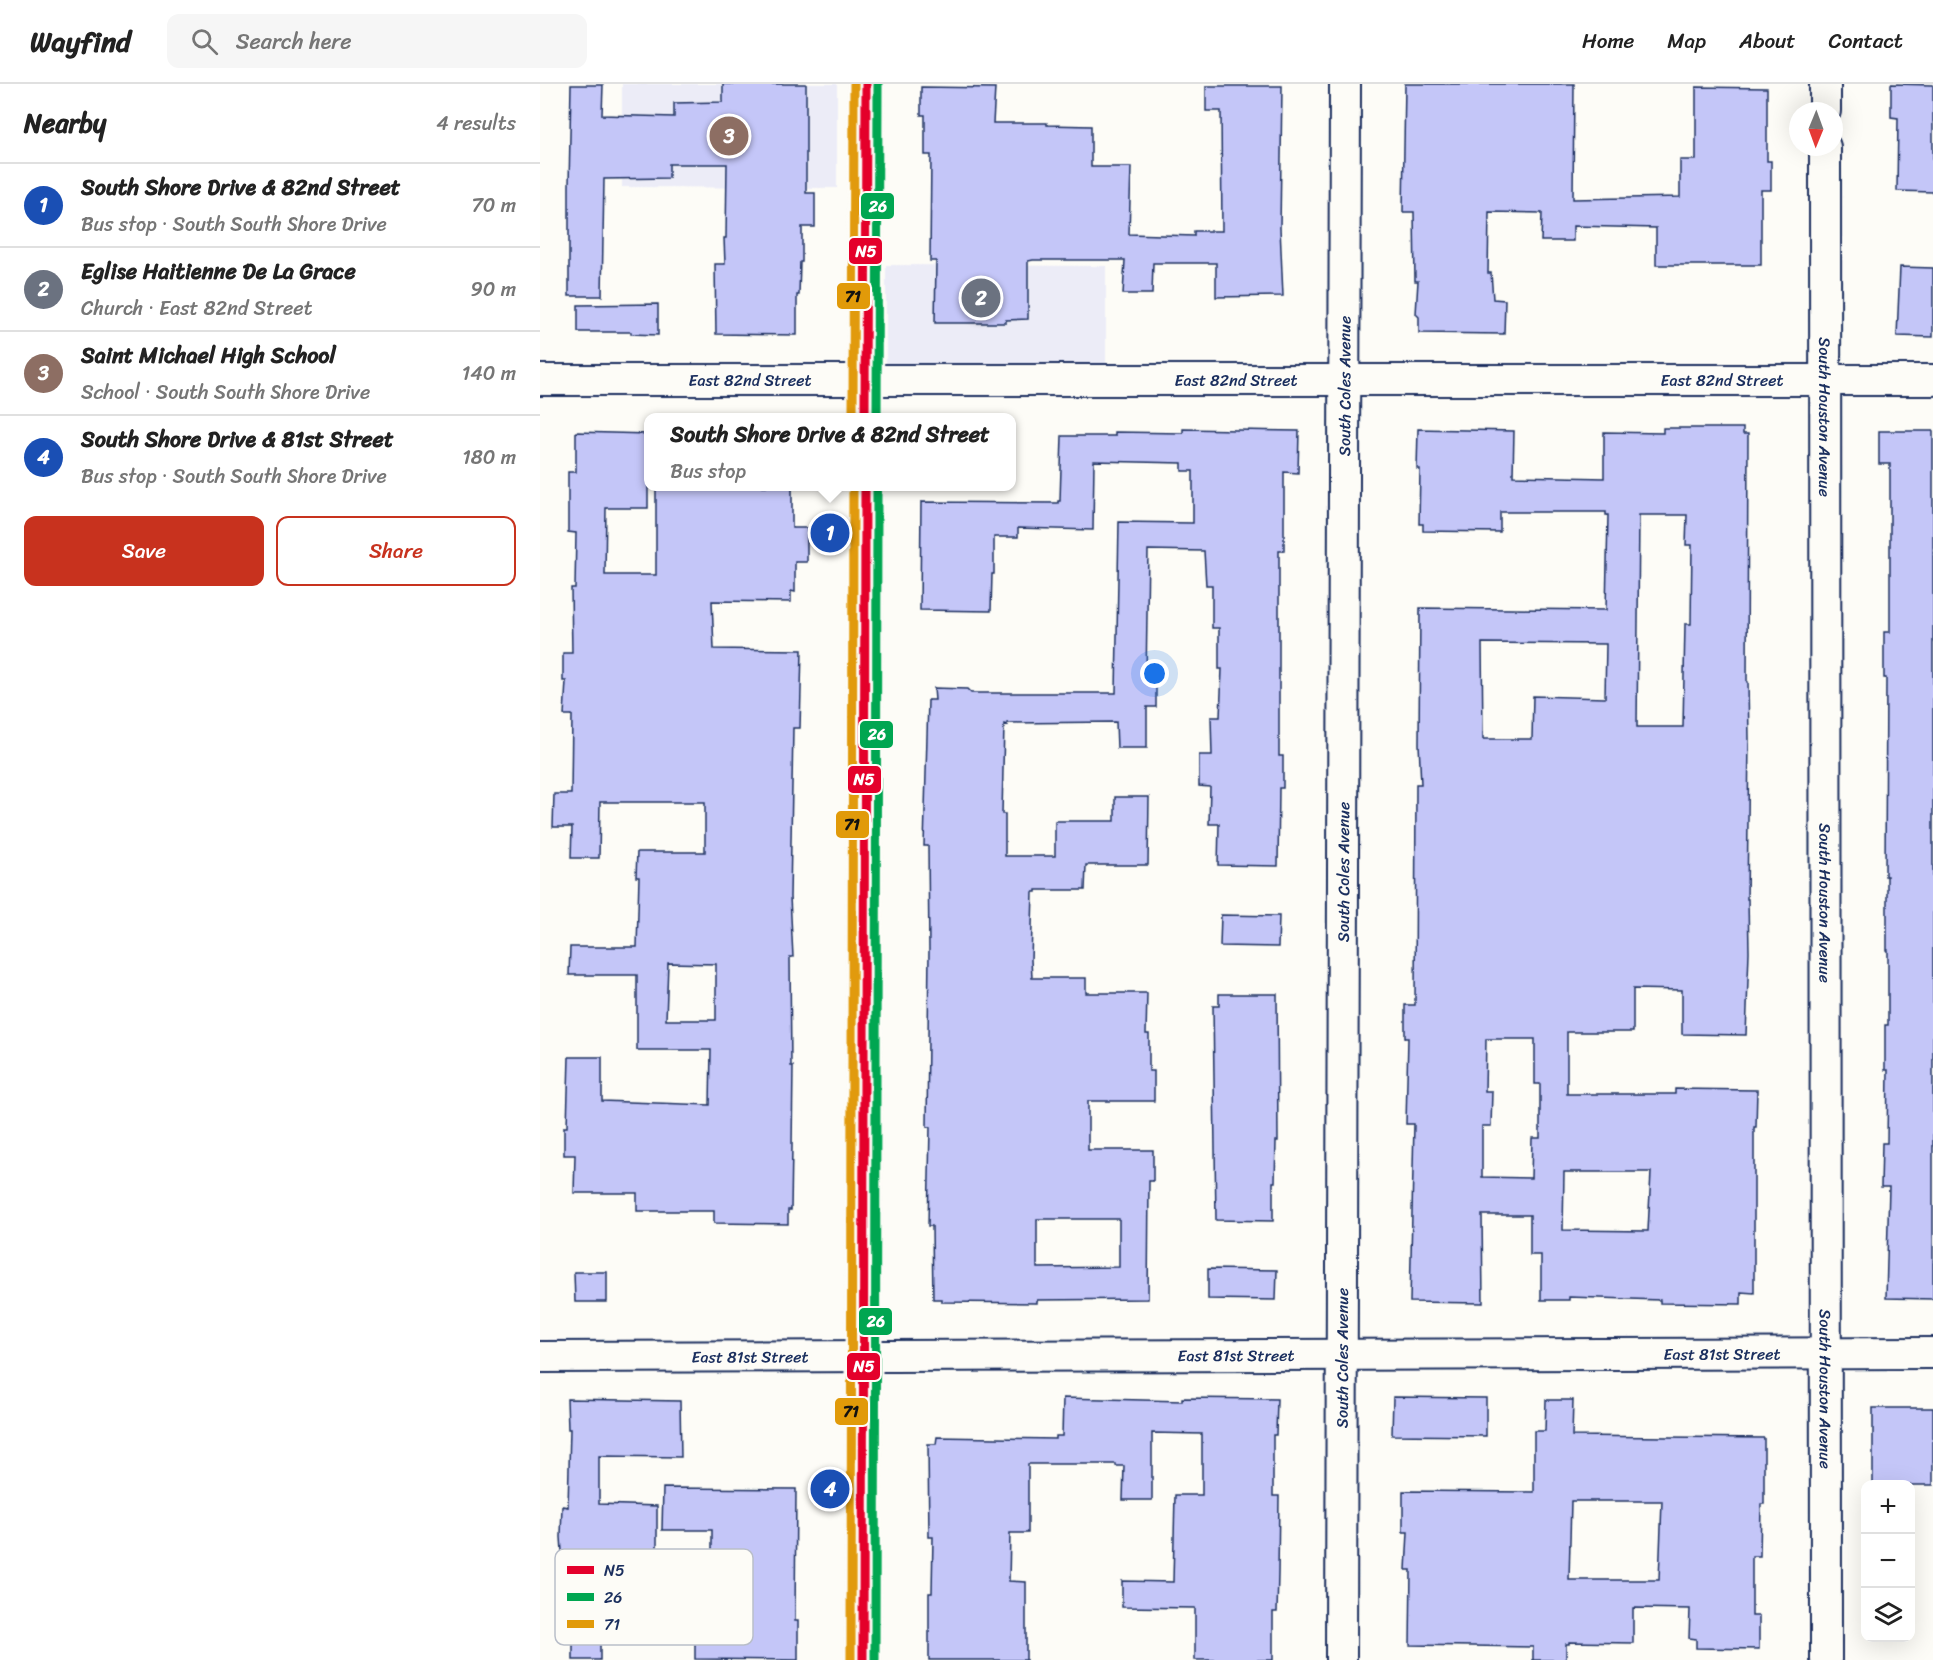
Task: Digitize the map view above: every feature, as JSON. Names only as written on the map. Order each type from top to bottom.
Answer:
[{"type":"street","points":[[865,413],[866,84]]},
{"type":"street","name":"South Coles Avenue","points":[[1341,1660],[1345,84]]},
{"type":"street","points":[[1825,84],[1825,102]]},
{"type":"street","name":"South Houston Avenue","points":[[1825,156],[1826,1660]]},
{"type":"street","name":"East 82nd Street","points":[[540,380],[1933,380]]},
{"type":"street","points":[[863,1660],[865,491]]},
{"type":"street","name":"East 81st Street","points":[[540,1357],[1933,1353]]},
{"type":"shaded area","points":[[622,84],[837,84],[837,188],[622,187]]},
{"type":"shaded area","points":[[886,265],[1106,266],[1106,367],[886,365]]},
{"type":"building","points":[[723,84],[806,84],[806,193],[815,193],[815,227],[802,227],[802,262],[800,262],[799,295],[797,295],[797,335],[716,334],[715,264],[725,264],[727,164],[669,164],[669,178],[604,179],[602,296],[569,296],[571,85],[603,85],[602,115],[674,117],[674,103],[723,102]]},
{"type":"building","points":[[1405,84],[1574,84],[1573,199],[1680,197],[1680,160],[1696,160],[1696,87],[1767,88],[1767,161],[1771,161],[1771,190],[1761,190],[1761,265],[1656,265],[1656,228],[1573,226],[1573,241],[1541,241],[1542,213],[1489,212],[1488,273],[1491,273],[1493,299],[1505,300],[1504,334],[1419,333],[1419,317],[1416,314],[1418,281],[1415,281],[1414,212],[1403,212]]},
{"type":"building","points":[[1891,84],[1933,85],[1933,192],[1897,191],[1898,118],[1891,117]]},
{"type":"building","points":[[1206,86],[1282,86],[1280,228],[1283,296],[1216,297],[1216,263],[1153,263],[1152,294],[1123,294],[1125,260],[1033,260],[1028,261],[1028,319],[1006,320],[1006,323],[935,323],[936,261],[930,261],[931,155],[925,155],[925,115],[921,115],[921,87],[995,88],[993,123],[1091,126],[1091,167],[1131,167],[1129,234],[1194,236],[1194,231],[1222,231],[1221,111],[1206,111]]},
{"type":"building","points":[[1900,267],[1933,268],[1933,337],[1897,336]]},
{"type":"building","points":[[658,304],[658,335],[631,334],[631,332],[578,332],[578,305]]},
{"type":"building","points":[[1663,428],[1743,428],[1743,434],[1748,434],[1747,899],[1749,952],[1746,1035],[1682,1034],[1682,990],[1633,989],[1633,1032],[1567,1032],[1567,1094],[1675,1094],[1675,1089],[1757,1090],[1756,1127],[1754,1127],[1754,1293],[1741,1292],[1741,1304],[1660,1303],[1660,1300],[1569,1297],[1569,1300],[1541,1300],[1541,1255],[1530,1255],[1530,1215],[1482,1215],[1483,1303],[1410,1302],[1414,1124],[1406,1124],[1408,1038],[1405,1038],[1405,1005],[1415,1005],[1416,784],[1421,784],[1420,608],[1606,610],[1608,515],[1606,512],[1500,512],[1500,532],[1423,531],[1423,524],[1419,524],[1418,429],[1514,431],[1513,476],[1604,478],[1604,432],[1663,433]],"holes":[[[1639,515],[1687,515],[1686,545],[1692,545],[1691,624],[1685,624],[1683,727],[1637,727]],[[1482,643],[1606,644],[1605,698],[1533,696],[1532,739],[1483,739]],[[1486,1039],[1535,1039],[1535,1084],[1540,1084],[1540,1138],[1532,1138],[1531,1178],[1482,1177],[1482,1126],[1491,1126],[1492,1091],[1485,1091]],[[1564,1172],[1651,1172],[1648,1231],[1563,1230]]]},
{"type":"building","points":[[1183,429],[1299,431],[1298,473],[1284,472],[1284,551],[1279,551],[1279,756],[1283,756],[1283,788],[1279,788],[1278,866],[1218,865],[1219,824],[1209,824],[1210,787],[1199,786],[1199,755],[1212,755],[1211,717],[1220,717],[1222,669],[1219,669],[1219,628],[1212,628],[1212,585],[1206,585],[1204,551],[1148,550],[1146,679],[1156,679],[1156,707],[1147,707],[1147,748],[1117,748],[1116,722],[1004,724],[1002,814],[1005,814],[1005,856],[1055,856],[1055,821],[1115,821],[1115,797],[1149,797],[1148,865],[1086,865],[1085,890],[1036,890],[1033,892],[1031,960],[1032,978],[1086,978],[1086,993],[1147,993],[1146,1034],[1149,1034],[1149,1071],[1154,1071],[1154,1101],[1088,1101],[1088,1150],[1153,1150],[1153,1181],[1149,1181],[1148,1299],[1037,1300],[1037,1303],[942,1302],[942,1299],[933,1299],[932,1226],[928,1226],[930,1127],[927,1127],[928,846],[924,846],[928,700],[935,700],[934,688],[967,689],[971,693],[1116,693],[1119,522],[1193,523],[1193,471],[1182,471],[1182,463],[1094,461],[1093,530],[1018,528],[1018,537],[994,537],[991,611],[920,610],[921,502],[1058,503],[1060,501],[1062,436],[1115,436],[1115,432],[1183,433]],"holes":[[[1037,1219],[1119,1219],[1119,1267],[1037,1268]]]},
{"type":"building","points":[[1879,431],[1933,431],[1933,1299],[1886,1298],[1889,1187],[1881,1187],[1882,1143],[1887,1143],[1888,1070],[1885,1070],[1885,1025],[1888,1025],[1888,950],[1887,876],[1885,876],[1886,678],[1884,678],[1884,632],[1890,632],[1890,464],[1879,464]]},
{"type":"building","points":[[576,432],[644,434],[644,491],[648,491],[648,508],[606,508],[605,575],[656,575],[656,491],[792,491],[792,528],[807,528],[807,562],[795,562],[795,592],[791,591],[791,602],[712,601],[714,649],[802,650],[800,728],[793,728],[790,897],[793,957],[790,957],[791,1066],[793,1066],[791,1210],[788,1210],[788,1224],[714,1223],[714,1211],[637,1211],[637,1193],[574,1193],[575,1155],[564,1155],[569,1057],[602,1057],[602,1101],[710,1105],[711,1050],[637,1050],[637,975],[569,975],[570,947],[637,947],[639,877],[636,877],[637,852],[705,852],[705,802],[600,802],[599,858],[571,858],[572,827],[553,827],[554,794],[571,794],[572,715],[564,715],[566,681],[563,681],[563,653],[572,653],[571,588],[575,588],[576,533],[568,532],[568,472],[576,472]],"holes":[[[668,963],[716,964],[716,1020],[666,1020]]]},
{"type":"building","points":[[1221,915],[1279,916],[1278,947],[1220,946]]},
{"type":"building","points":[[1219,994],[1277,994],[1278,1141],[1276,1141],[1275,1182],[1273,1182],[1273,1221],[1216,1220],[1213,1006],[1219,1006]]},
{"type":"building","points":[[1208,1269],[1277,1270],[1276,1300],[1208,1299]]},
{"type":"building","points":[[574,1272],[607,1272],[607,1302],[575,1302]]},
{"type":"building","points":[[1393,1397],[1486,1398],[1486,1436],[1392,1435]]},
{"type":"building","points":[[1063,1398],[1182,1401],[1182,1398],[1277,1399],[1276,1435],[1273,1435],[1273,1496],[1279,1496],[1278,1574],[1277,1612],[1273,1612],[1273,1660],[1195,1660],[1195,1608],[1122,1607],[1122,1581],[1173,1582],[1175,1495],[1202,1495],[1202,1434],[1152,1433],[1152,1500],[1123,1500],[1124,1466],[1116,1466],[1116,1464],[1028,1464],[1028,1533],[1010,1533],[1009,1581],[1026,1582],[1026,1660],[929,1660],[929,1593],[932,1593],[933,1537],[929,1537],[928,1444],[936,1444],[937,1437],[1056,1439],[1056,1436],[1062,1436]]},
{"type":"building","points":[[567,1399],[680,1401],[681,1457],[599,1456],[599,1504],[657,1506],[657,1549],[562,1549],[562,1506],[568,1507],[570,1429],[568,1429]]},
{"type":"building","points":[[1546,1400],[1573,1400],[1572,1436],[1764,1438],[1764,1504],[1761,1504],[1760,1556],[1752,1556],[1752,1616],[1759,1616],[1759,1649],[1696,1648],[1696,1639],[1689,1638],[1690,1609],[1633,1608],[1633,1643],[1569,1642],[1566,1644],[1566,1660],[1533,1660],[1533,1647],[1410,1645],[1411,1570],[1406,1570],[1408,1532],[1403,1532],[1403,1491],[1534,1492],[1534,1431],[1545,1431]],"holes":[[[1571,1501],[1662,1501],[1659,1580],[1569,1580]]]},
{"type":"building","points":[[1873,1408],[1933,1408],[1933,1485],[1915,1485],[1915,1480],[1873,1480]]},
{"type":"building","points":[[663,1488],[796,1489],[795,1621],[798,1621],[798,1660],[695,1659],[695,1645],[753,1645],[753,1549],[712,1549],[712,1530],[662,1530]]},
{"type":"building","points":[[573,1645],[600,1645],[600,1660],[573,1660]]},
{"type":"transit line","name":"71","points":[[853,413],[854,84]]},
{"type":"transit line","name":"N5","points":[[865,413],[866,84]]},
{"type":"transit line","name":"26","points":[[877,413],[878,84]]},
{"type":"transit line","name":"71","points":[[851,1660],[853,491]]},
{"type":"transit line","name":"N5","points":[[863,1660],[865,491]]},
{"type":"transit line","name":"26","points":[[875,1660],[877,491]]},
{"type":"place","name":"Saint Michael High School","points":[[729,136]]},
{"type":"place","name":"Eglise Haitienne De La Grace","points":[[981,298]]},
{"type":"place","name":"South Shore Drive & 82nd Street","points":[[830,533]]},
{"type":"place","name":"South Shore Drive & 81st Street","points":[[830,1489]]}]
